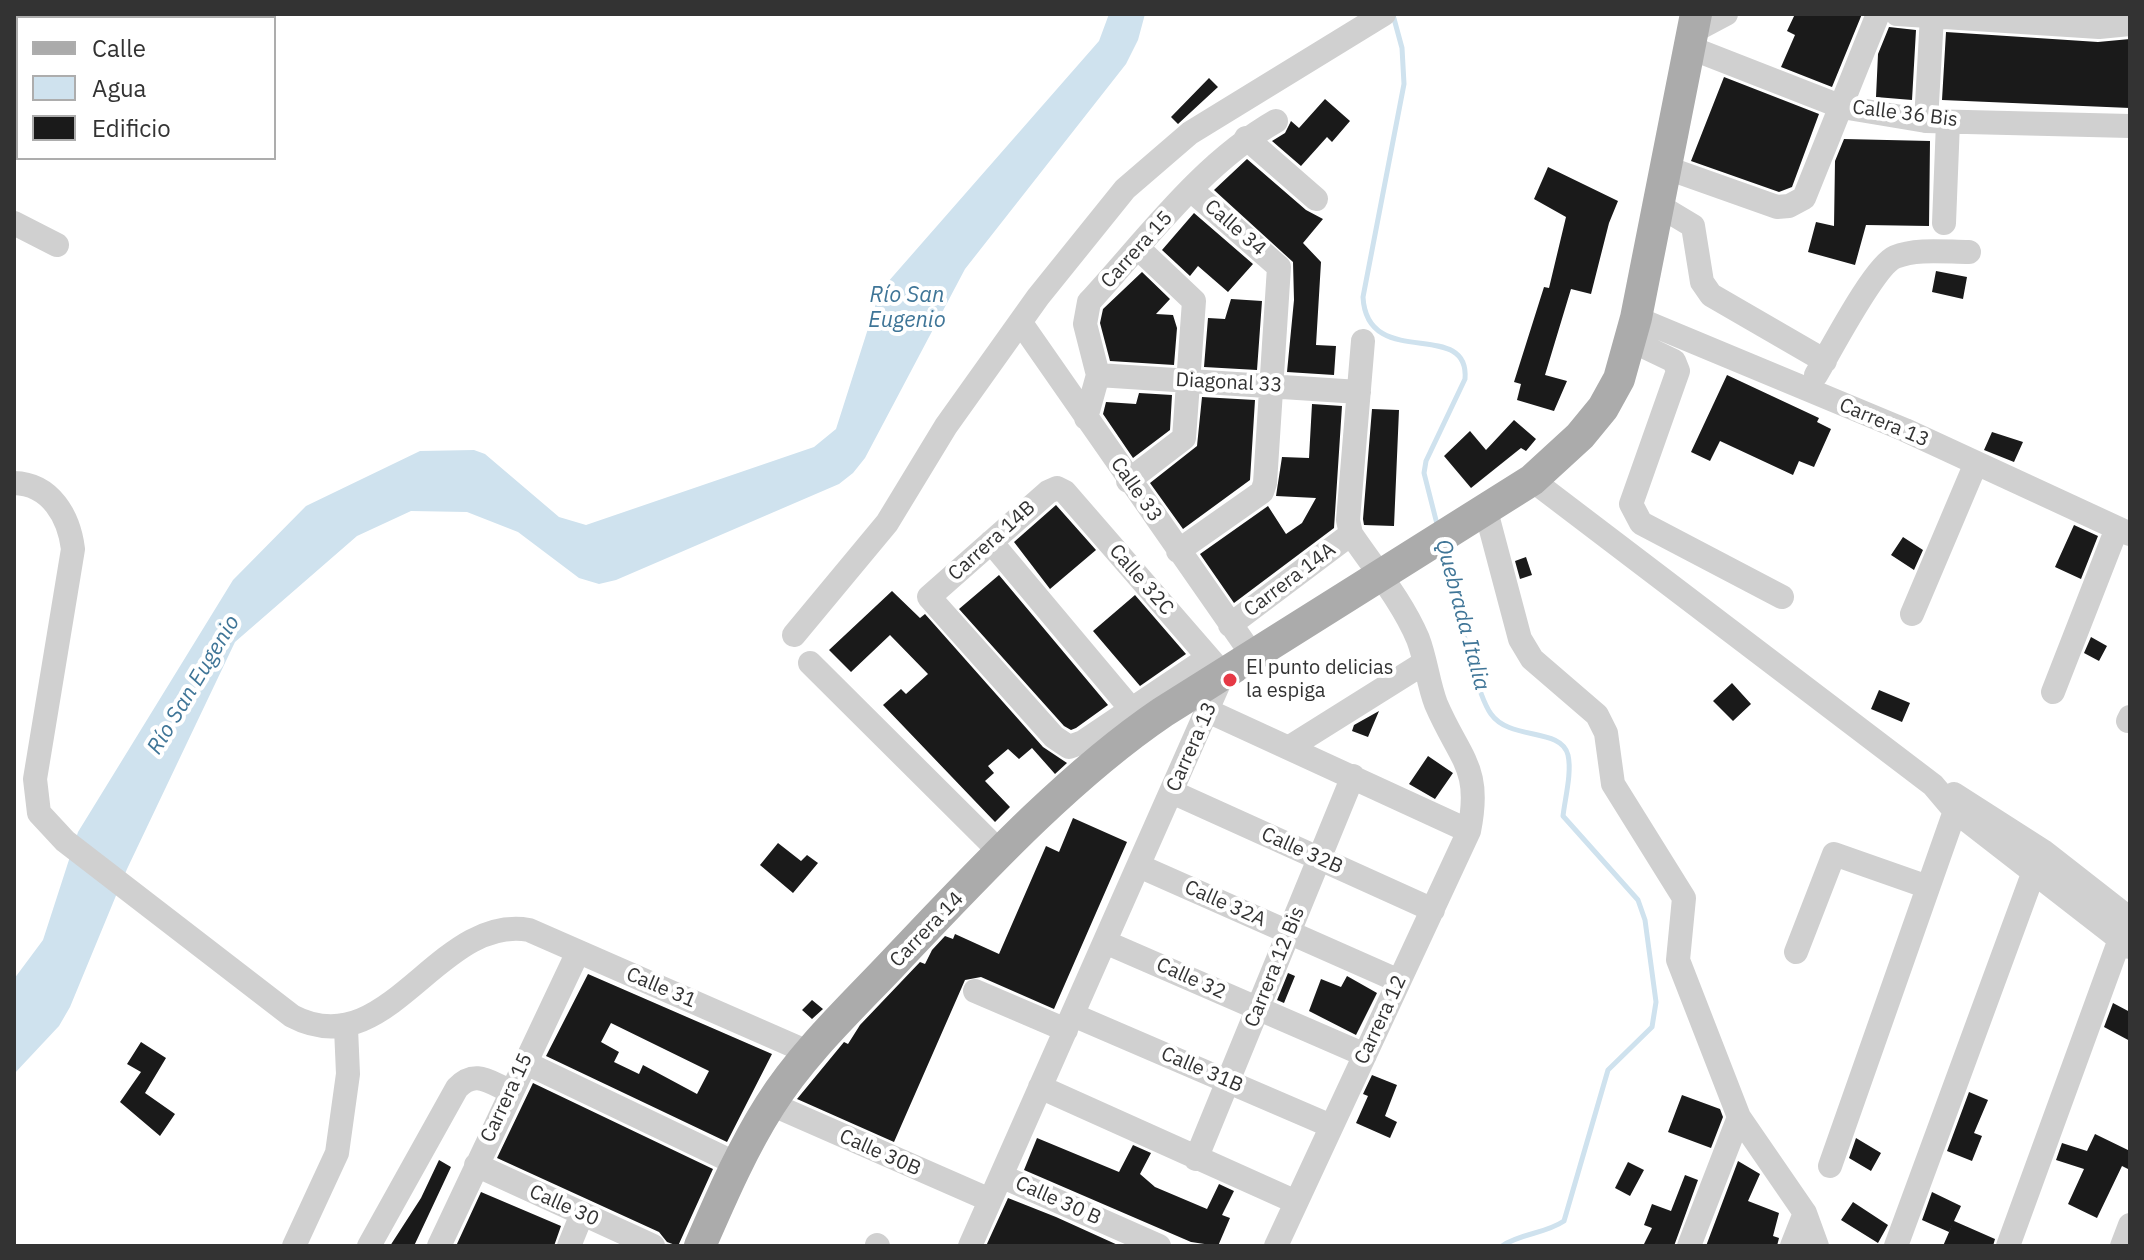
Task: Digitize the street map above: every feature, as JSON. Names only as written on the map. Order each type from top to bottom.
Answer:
[{"type":"main road","points":[[1216,666],[1253,656],[1486,511],[1532,480],[1580,436],[1603,408],[1619,379],[1633,329],[1694,31]]},
{"type":"main road","name":"Carrera 14","points":[[700,1246],[737,1164],[771,1104],[810,1053],[1067,789],[1216,666]]},
{"type":"street","points":[[1694,31],[1726,14]]},
{"type":"street","points":[[1667,168],[1777,207],[1789,206],[1804,198],[1878,14]]},
{"type":"street","points":[[1897,14],[2095,20],[2130,24]]},
{"type":"street","points":[[2095,20],[2123,14]]},
{"type":"street","points":[[794,635],[887,523],[946,426],[1077,247],[1154,162],[1190,133],[1383,15]]},
{"type":"street","points":[[1932,16],[1944,223]]},
{"type":"street","name":"Calle 36 Bis","points":[[1694,31],[1842,107],[1937,121],[2130,126]]},
{"type":"street","name":"Carrera 15","points":[[1086,418],[1098,375],[1085,324],[1089,302],[1191,190],[1246,138],[1276,121]]},
{"type":"street","points":[[1246,138],[1316,199]]},
{"type":"street","name":"Calle 34","points":[[1191,190],[1279,267],[1273,384]]},
{"type":"street","points":[[1658,205],[1693,226],[1702,282],[1711,295],[1825,361]]},
{"type":"street","points":[[14,223],[57,245]]},
{"type":"street","points":[[1128,481],[1172,451],[1184,438],[1194,301],[1138,248]]},
{"type":"street","points":[[1807,391],[1876,275],[1894,258],[1929,252],[1969,252]]},
{"type":"street","name":"Calle 33","points":[[1021,323],[1128,481],[1253,656]]},
{"type":"street","points":[[1633,329],[1674,361],[1678,371],[1631,504],[1634,513],[1641,523],[1782,597]]},
{"type":"street","name":"Carrera 13","points":[[1633,329],[1807,391],[1976,463],[2123,531]]},
{"type":"street","points":[[1290,747],[1424,663],[1408,618],[1351,534],[1348,520],[1363,341]]},
{"type":"street","name":"Diagonal 33","points":[[1098,375],[1359,392]]},
{"type":"street","points":[[1178,551],[1262,492],[1273,384]]},
{"type":"street","points":[[1912,614],[1976,463]]},
{"type":"street","points":[[1532,480],[1933,785],[1955,811],[2033,874],[2127,935]]},
{"type":"street","points":[[14,483],[38,487],[60,508],[70,527],[73,549],[34,794],[39,813],[65,841],[292,1016],[324,1028],[346,1028],[348,1074],[337,1153],[294,1246]]},
{"type":"street","name":"Carrera 14B","points":[[1057,488],[1048,492],[929,597],[1054,737],[1069,747],[1083,742],[1132,710]]},
{"type":"street","name":"Calle 32C","points":[[1057,488],[1065,492],[1216,666]]},
{"type":"street","points":[[1486,511],[1520,639],[1532,659],[1597,715],[1606,733],[1613,784],[1678,885],[1684,912],[1678,960],[1739,1117],[1805,1213],[1817,1246]]},
{"type":"street","points":[[2053,692],[2123,531]]},
{"type":"street","name":"Carrera 14A","points":[[1230,625],[1351,534]]},
{"type":"street","points":[[991,542],[1132,710],[1216,666]]},
{"type":"street","points":[[810,663],[1002,854]]},
{"type":"street","name":"Carrera 12","points":[[1276,1246],[1469,831],[1474,778],[1432,694],[1424,663]]},
{"type":"street","name":"Carrera 13","points":[[970,1246],[1208,711],[1216,666]]},
{"type":"street","points":[[1208,711],[1469,831]]},
{"type":"street","name":"Carrera 12 Bis","points":[[1196,1159],[1353,776]]},
{"type":"street","points":[[1933,785],[1958,796],[2043,851],[2127,935]]},
{"type":"street","name":"Calle 32B","points":[[1172,792],[1433,910]]},
{"type":"street","points":[[1830,1166],[1955,811]]},
{"type":"street","points":[[1796,952],[1834,854],[1928,887]]},
{"type":"street","name":"Calle 32A","points":[[1139,866],[1399,981]]},
{"type":"street","points":[[1896,1246],[2033,874]]},
{"type":"street","name":"Calle 31","points":[[346,1028],[369,1019],[484,934],[510,927],[529,930],[810,1053]]},
{"type":"street","points":[[2008,1246],[2127,935]]},
{"type":"street","name":"Calle 32","points":[[1105,942],[1365,1055]]},
{"type":"street","name":"Carrera 15","points":[[439,1246],[578,952]]},
{"type":"street","name":"Calle 31B","points":[[975,991],[1069,1022],[1228,1082],[1331,1126]]},
{"type":"street","points":[[524,1062],[737,1164]]},
{"type":"street","points":[[369,1246],[457,1088],[466,1079],[478,1076],[510,1091]]},
{"type":"street","points":[[1040,1087],[1296,1202]]},
{"type":"street","name":"Calle 30B","points":[[771,1104],[990,1200]]},
{"type":"street","points":[[1689,1246],[1739,1117]]},
{"type":"street","name":"Calle 30","points":[[476,1165],[653,1246]]},
{"type":"street","name":"Calle 30 B","points":[[1001,1176],[1159,1246]]},
{"type":"street","points":[[1792,1246],[1805,1213]]},
{"type":"street","points":[[569,1246],[582,1214]]},
{"type":"street","points":[[2122,1246],[2130,1225]]},
{"type":"water","name":"Río San Eugenio","points":[[1109,14],[1145,14],[1138,40],[1126,64],[965,269],[865,458],[839,484],[616,580],[599,584],[579,578],[518,532],[467,512],[411,511],[357,536],[235,642],[127,869],[70,1007],[59,1026],[14,1074],[14,979],[43,940],[78,832],[233,580],[306,506],[420,451],[474,450],[485,454],[559,517],[586,525],[814,447],[836,429],[880,291],[1099,41]]},
{"type":"building","points":[[1795,14],[1862,14],[1832,87],[1781,67],[1795,35],[1787,31]]},
{"type":"building","points":[[1889,27],[1916,30],[1912,100],[1876,97],[1878,54]]},
{"type":"building","points":[[1946,32],[2098,42],[2130,39],[2130,108],[1942,100]]},
{"type":"building","points":[[1724,77],[1819,114],[1792,187],[1779,192],[1691,161]]},
{"type":"building","points":[[1209,78],[1218,87],[1178,124],[1171,117]]},
{"type":"building","points":[[1325,99],[1350,121],[1332,142],[1327,137],[1301,166],[1272,141],[1285,133],[1291,121],[1299,128]]},
{"type":"building","points":[[1844,139],[1930,141],[1929,226],[1866,225],[1855,265],[1808,252],[1816,222],[1834,226],[1835,161]]},
{"type":"building","points":[[1247,159],[1306,210],[1323,219],[1303,243],[1321,262],[1316,345],[1336,346],[1334,375],[1287,372],[1294,300],[1293,262],[1214,190]]},
{"type":"building","points":[[1548,167],[1618,201],[1609,223],[1591,294],[1571,289],[1545,375],[1567,381],[1554,411],[1517,400],[1521,384],[1514,382],[1544,287],[1549,288],[1566,217],[1534,199]]},
{"type":"building","points":[[1194,213],[1253,264],[1228,292],[1198,266],[1190,276],[1162,250]]},
{"type":"building","points":[[1936,271],[1967,277],[1963,299],[1932,292]]},
{"type":"building","points":[[1142,272],[1170,299],[1156,314],[1173,315],[1177,328],[1174,365],[1110,361],[1100,323],[1103,309]]},
{"type":"building","points":[[1231,299],[1262,301],[1257,370],[1204,367],[1208,318],[1225,319]]},
{"type":"building","points":[[1727,375],[1819,418],[1817,422],[1831,429],[1814,467],[1799,461],[1793,475],[1720,441],[1710,461],[1691,452]]},
{"type":"building","points":[[1139,393],[1172,395],[1170,430],[1133,458],[1103,414],[1106,402],[1136,404]]},
{"type":"building","points":[[1202,397],[1255,400],[1250,480],[1183,529],[1150,483],[1197,446]]},
{"type":"building","points":[[1312,404],[1342,406],[1334,528],[1234,603],[1200,554],[1268,506],[1286,534],[1302,523],[1316,498],[1276,496],[1282,457],[1309,458]]},
{"type":"building","points":[[1372,409],[1399,410],[1394,526],[1364,525]]},
{"type":"building","points":[[1514,420],[1536,439],[1526,451],[1521,448],[1471,488],[1444,456],[1470,431],[1486,450]]},
{"type":"building","points":[[1992,432],[2023,442],[2014,462],[1984,450]]},
{"type":"building","points":[[1056,505],[1096,550],[1050,589],[1014,542]]},
{"type":"building","points":[[2074,525],[2098,536],[2081,579],[2055,567]]},
{"type":"building","points":[[1903,537],[1923,550],[1914,570],[1891,555]]},
{"type":"building","points":[[1526,557],[1532,575],[1520,579],[1515,561]]},
{"type":"building","points":[[999,575],[1108,705],[1076,728],[1071,730],[1064,726],[959,609]]},
{"type":"building","points":[[892,591],[920,618],[925,614],[1043,747],[1067,763],[1055,774],[1032,748],[1019,759],[1008,749],[988,766],[994,773],[985,781],[1010,807],[995,822],[883,705],[901,689],[906,694],[928,674],[890,635],[851,672],[829,650]]},
{"type":"building","points":[[1135,595],[1186,654],[1140,686],[1093,631]]},
{"type":"building","points":[[2091,637],[2107,646],[2099,661],[2084,653]]},
{"type":"building","points":[[1732,683],[1751,704],[1733,721],[1713,701]]},
{"type":"building","points":[[1879,690],[1910,703],[1902,722],[1871,709]]},
{"type":"building","points":[[1379,711],[1368,737],[1352,731],[1354,725]]},
{"type":"building","points":[[1428,756],[1453,773],[1435,799],[1409,784]]},
{"type":"building","points":[[1073,818],[1127,842],[1054,1009],[981,977],[965,980],[894,1142],[797,1099],[844,1042],[848,1044],[860,1025],[920,962],[925,964],[932,950],[945,936],[953,939],[955,934],[999,954],[1046,846],[1059,852]]},
{"type":"building","points":[[778,843],[801,861],[807,855],[818,863],[793,893],[760,865]]},
{"type":"building","points":[[1288,973],[1295,976],[1284,1003],[1277,1000]]},
{"type":"building","points":[[588,974],[772,1054],[727,1142],[546,1056]],"holes":[[[611,1023],[709,1071],[697,1094],[643,1065],[639,1074],[614,1062],[619,1052],[601,1042]]]},
{"type":"building","points":[[1347,976],[1377,993],[1356,1035],[1309,1011],[1321,979],[1341,987]]},
{"type":"building","points":[[812,1000],[823,1009],[812,1019],[802,1010]]},
{"type":"building","points":[[2113,1003],[2130,1012],[2130,1041],[2104,1027]]},
{"type":"building","points":[[141,1042],[166,1058],[145,1093],[175,1114],[160,1136],[120,1102],[141,1072],[127,1064]]},
{"type":"building","points":[[1372,1075],[1397,1085],[1385,1116],[1397,1122],[1390,1138],[1356,1123],[1368,1096],[1363,1094]]},
{"type":"building","points":[[533,1083],[713,1169],[678,1246],[667,1242],[659,1232],[497,1158]]},
{"type":"building","points":[[1969,1092],[1988,1100],[1974,1133],[1982,1136],[1972,1161],[1947,1151]]},
{"type":"building","points":[[1682,1095],[1720,1109],[1723,1117],[1711,1148],[1668,1132]]},
{"type":"building","points":[[2095,1134],[2130,1151],[2130,1170],[2122,1166],[2097,1218],[2068,1204],[2084,1169],[2056,1160],[2062,1143],[2087,1151]]},
{"type":"building","points":[[1037,1138],[1119,1172],[1133,1145],[1151,1153],[1140,1174],[1155,1187],[1207,1209],[1219,1184],[1234,1191],[1222,1215],[1230,1218],[1218,1246],[1191,1242],[1024,1170]]},
{"type":"building","points":[[1856,1138],[1881,1153],[1871,1171],[1849,1158]]},
{"type":"building","points":[[439,1160],[451,1167],[414,1246],[390,1246],[421,1198]]},
{"type":"building","points":[[1738,1161],[1760,1174],[1748,1201],[1779,1213],[1773,1236],[1779,1238],[1777,1246],[1706,1246]]},
{"type":"building","points":[[1628,1162],[1644,1170],[1630,1196],[1615,1188]]},
{"type":"building","points":[[1685,1175],[1698,1180],[1674,1246],[1643,1246],[1652,1228],[1644,1225],[1652,1204],[1671,1211]]},
{"type":"building","points":[[481,1192],[561,1226],[554,1246],[456,1246]]},
{"type":"building","points":[[1932,1192],[1961,1206],[1954,1221],[1995,1239],[1993,1246],[1943,1246],[1953,1223],[1949,1232],[1922,1220]]},
{"type":"building","points":[[1008,1198],[1056,1217],[1120,1246],[986,1246]]},
{"type":"building","points":[[1853,1202],[1888,1225],[1878,1243],[1841,1220]]},
{"type":"waterway","name":"Quebrada Italia","points":[[1393,15],[1402,48],[1404,84],[1363,297],[1369,320],[1381,333],[1398,340],[1452,351],[1462,361],[1465,379],[1426,461],[1424,473],[1438,528]]},
{"type":"waterway","name":"Quebrada Italia","points":[[1444,549],[1484,701],[1499,722],[1546,737],[1563,746],[1568,755],[1569,770],[1563,816],[1638,900],[1645,920],[1656,1002],[1652,1027],[1608,1070],[1564,1221],[1502,1246]]},
{"type":"place","name":"El punto delicias la espiga","points":[[1230,680]]}]
